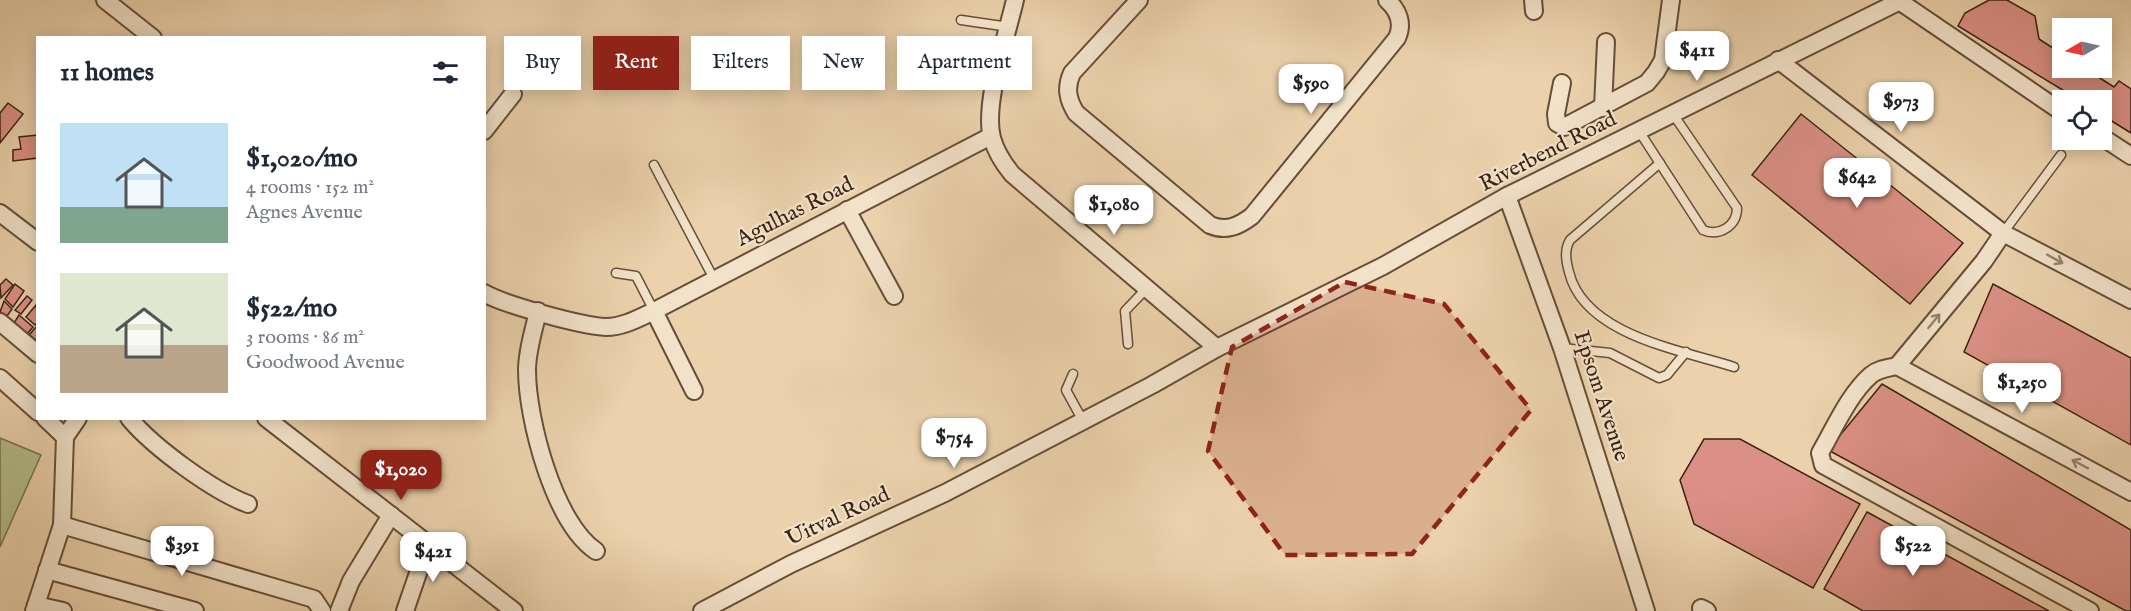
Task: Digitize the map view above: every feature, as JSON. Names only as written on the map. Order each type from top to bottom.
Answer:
[{"type":"street","points":[[105,0],[150,36]]},
{"type":"street","points":[[1007,36],[1015,0]]},
{"type":"street","points":[[1138,0],[1072,74],[1067,87],[1069,98],[1076,113],[1210,225],[1224,229],[1252,216],[1397,38],[1400,28],[1399,16],[1387,0]]},
{"type":"street","points":[[1562,83],[1556,114],[1557,123],[1570,126],[1647,83],[1663,60],[1671,0]]},
{"type":"street","points":[[1900,1],[2052,105]]},
{"type":"street","name":"Riverbend Road","points":[[1217,348],[1383,266],[1507,196],[1900,1]]},
{"type":"street","points":[[1603,108],[1606,42]]},
{"type":"street","points":[[1778,60],[2003,233],[2131,300]]},
{"type":"street","points":[[994,90],[990,113],[991,136],[997,153],[1012,174],[1217,348]]},
{"type":"street","points":[[486,128],[513,94]]},
{"type":"street","name":"Agulhas Road","points":[[486,294],[499,301],[605,327],[620,325],[654,311],[991,136]]},
{"type":"street","points":[[2112,144],[2131,156]]},
{"type":"street","name":"Epsom Avenue","points":[[1507,196],[1562,348],[1646,611]]},
{"type":"street","points":[[847,210],[894,296]]},
{"type":"street","points":[[0,213],[36,240]]},
{"type":"street","points":[[1897,366],[1984,261],[2003,233]]},
{"type":"street","points":[[538,311],[527,368],[532,422],[567,518],[578,537],[596,551]]},
{"type":"street","points":[[654,311],[694,391]]},
{"type":"street","points":[[0,322],[36,352]]},
{"type":"street","name":"Uitval Road","points":[[702,611],[791,564],[945,493],[1217,348]]},
{"type":"street","points":[[2090,611],[1823,465],[1820,453],[1853,398],[1870,375],[1881,369],[1897,366],[2131,492]]},
{"type":"street","points":[[0,378],[36,410]]},
{"type":"street","points":[[47,420],[65,437]]},
{"type":"street","points":[[63,611],[35,608],[62,525],[65,437],[77,420]]},
{"type":"street","points":[[131,420],[146,436],[194,473],[228,496],[248,504]]},
{"type":"street","points":[[269,420],[514,611]]},
{"type":"street","points":[[339,611],[351,580],[391,515]]},
{"type":"street","points":[[62,525],[314,599],[322,611]]},
{"type":"street","points":[[405,611],[428,544]]},
{"type":"street","points":[[47,570],[195,611]]},
{"type":"lane","points":[[961,20],[1009,27]]},
{"type":"lane","points":[[1639,130],[1702,230],[1716,234],[1733,222],[1737,208],[1673,114]]},
{"type":"lane","points":[[2003,233],[2061,155]]},
{"type":"lane","points":[[1660,163],[1570,240],[1567,246],[1567,265],[1575,292],[1594,312],[1634,335],[1734,368]]},
{"type":"lane","points":[[654,165],[714,279]]},
{"type":"lane","points":[[615,273],[633,273],[654,311]]},
{"type":"lane","points":[[1128,344],[1125,311],[1147,288]]},
{"type":"lane","points":[[1562,348],[1610,353],[1659,378],[1667,375],[1686,352]]},
{"type":"lane","points":[[1073,374],[1066,390],[1083,421]]},
{"type":"highlighted area","points":[[1345,282],[1444,304],[1531,410],[1412,554],[1285,555],[1208,451],[1232,347]]},
{"type":"green space","points":[[0,438],[41,455],[0,547]]},
{"type":"building","points":[[1989,0],[2007,0],[2035,16],[2039,39],[2052,47],[2052,78],[2100,78],[2114,87],[2119,81],[2131,89],[2131,133],[2112,121],[2112,90],[2063,90],[1958,26],[1965,13]]},
{"type":"building","points":[[8,103],[23,114],[0,143],[0,113]]},
{"type":"building","points":[[1801,114],[1963,243],[1910,304],[1752,175]]},
{"type":"building","points":[[36,135],[36,158],[13,161],[13,150],[21,149],[19,137]]},
{"type":"building","points":[[6,279],[13,285],[1,298],[0,285]]},
{"type":"building","points":[[15,284],[24,291],[13,307],[5,299]]},
{"type":"building","points":[[1993,284],[2131,358],[2131,445],[1964,352]]},
{"type":"building","points":[[27,296],[32,300],[21,314],[15,310]]},
{"type":"building","points":[[4,301],[12,309],[7,316],[0,312]]},
{"type":"building","points":[[36,305],[36,324],[26,317]]},
{"type":"building","points":[[19,315],[33,327],[27,334],[14,323]]},
{"type":"building","points":[[36,327],[36,340],[29,335]]},
{"type":"building","points":[[1882,384],[2131,530],[2131,611],[2126,611],[1828,450]]},
{"type":"building","points":[[1704,439],[1740,439],[1860,504],[1813,588],[1694,524],[1680,480]]},
{"type":"building","points":[[1867,512],[2049,611],[1863,611],[1824,589]]}]
